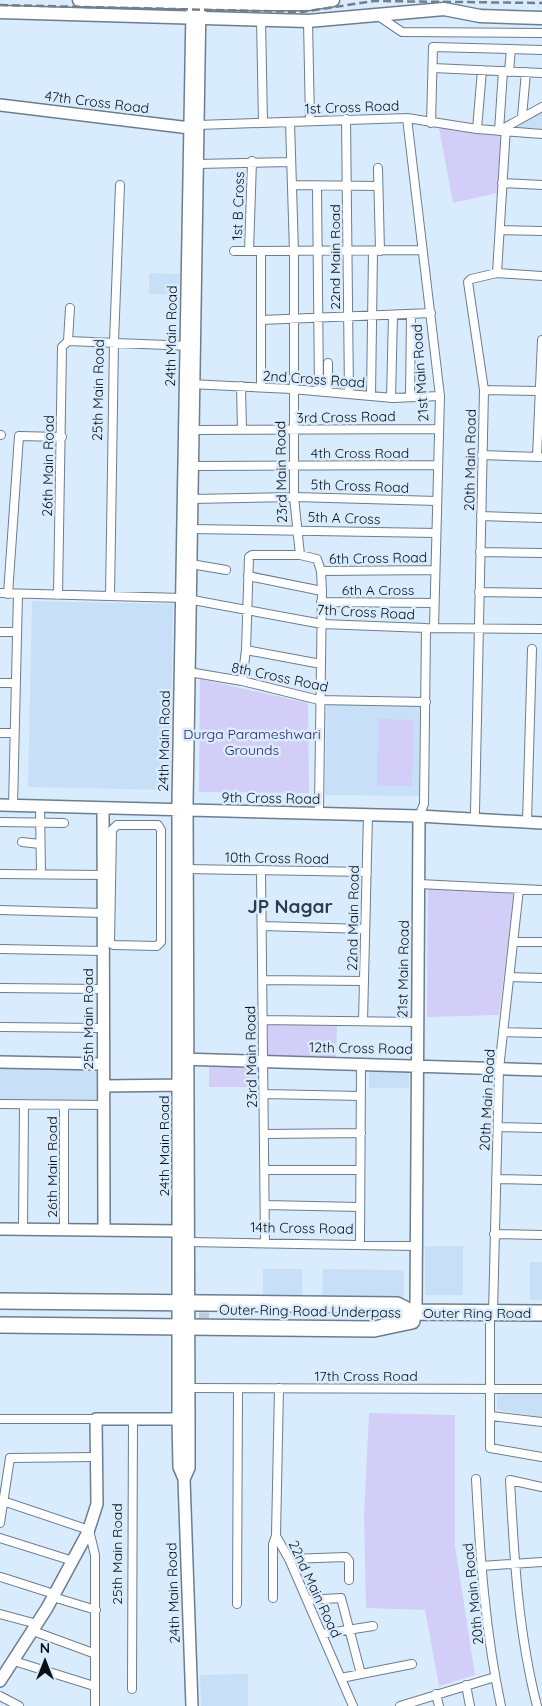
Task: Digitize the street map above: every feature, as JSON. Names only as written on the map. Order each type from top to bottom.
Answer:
[{"type":"highway","points":[[0,1302],[397,1306],[413,1315]]},
{"type":"highway","points":[[0,1308],[153,1315],[0,1318]]},
{"type":"highway","name":"Outer Ring Road","points":[[492,1317],[542,1313]]},
{"type":"highway","name":"Outer Ring Road Underpass","points":[[209,1315],[413,1315]]},
{"type":"highway","points":[[0,1325],[374,1328],[413,1315]]},
{"type":"highway","name":"Outer Ring Road","points":[[413,1315],[492,1317],[542,1322]]},
{"type":"main road","points":[[79,0],[308,4],[333,0]]},
{"type":"main road","name":"24th Main Road","points":[[192,1706],[184,1478],[189,1468],[184,1419],[184,1303],[179,1231],[187,870],[182,807],[196,1]]},
{"type":"main road","points":[[0,12],[308,21],[444,9],[542,11]]},
{"type":"main road","points":[[444,9],[480,16],[542,18]]},
{"type":"main road","name":"47th Cross Road","points":[[0,105],[194,127]]},
{"type":"main road","name":"24th Main Road","points":[[190,346],[197,164],[194,127]]},
{"type":"main road","name":"24th Main Road","points":[[183,1060],[178,912],[189,672],[186,599],[191,564],[193,430],[190,384]]},
{"type":"main road","name":"9th Cross Road","points":[[0,798],[12,802],[40,806],[103,808],[319,807],[527,818],[542,816]]},
{"type":"main road","name":"9th Cross Road","points":[[0,806],[12,802],[368,815],[474,812],[527,818],[542,823]]},
{"type":"main road","name":"25th Main Road","points":[[103,808],[106,868],[103,913],[104,1230]]},
{"type":"main road","name":"21st Main Road","points":[[413,1315],[416,1246],[417,1022],[421,813]]},
{"type":"main road","name":"12th Cross Road","points":[[183,1060],[418,1065],[542,1070]]},
{"type":"main road","points":[[0,1062],[103,1064]]},
{"type":"main road","points":[[104,1086],[183,1085]]},
{"type":"main road","name":"24th Main Road","points":[[183,1085],[189,1242],[184,1303]]},
{"type":"main road","points":[[0,1228],[179,1231]]},
{"type":"main road","name":"24th Main Road","points":[[184,1327],[189,1388],[184,1419]]},
{"type":"main road","points":[[0,1681],[8,1663],[35,1628],[54,1596],[89,1530],[97,1504],[96,1419],[184,1419]]},
{"type":"street","points":[[377,15],[402,32],[542,34]]},
{"type":"street","points":[[261,19],[263,123]]},
{"type":"street","points":[[308,21],[310,121]]},
{"type":"street","points":[[431,123],[433,47],[542,50]]},
{"type":"street","points":[[510,49],[506,71],[502,131],[502,182],[497,273],[542,276]]},
{"type":"street","points":[[433,68],[542,73]]},
{"type":"street","points":[[477,129],[482,70]]},
{"type":"street","points":[[522,117],[526,72]]},
{"type":"street","points":[[502,131],[522,117],[542,107]]},
{"type":"street","name":"1st Cross Road","points":[[194,127],[346,119],[407,118],[477,129],[542,134]]},
{"type":"street","name":"21st Main Road","points":[[407,118],[421,250],[431,313],[440,396],[434,603],[430,628],[421,813]]},
{"type":"street","name":"22nd Main Road","points":[[346,119],[349,394]]},
{"type":"street","name":"23rd Main Road","points":[[290,122],[294,252],[293,465],[295,530],[300,555]]},
{"type":"street","points":[[197,164],[252,161],[291,162]]},
{"type":"street","name":"1st B Cross","points":[[249,252],[252,161]]},
{"type":"street","points":[[372,396],[372,316],[377,251],[378,168]]},
{"type":"street","points":[[502,182],[542,185]]},
{"type":"street","name":"25th Main Road","points":[[110,596],[114,342],[120,185]]},
{"type":"street","points":[[292,185],[378,186]]},
{"type":"street","points":[[317,186],[319,391]]},
{"type":"street","points":[[500,230],[542,232]]},
{"type":"street","points":[[234,252],[421,250]]},
{"type":"street","points":[[261,252],[261,387]]},
{"type":"street","name":"20th Main Road","points":[[474,812],[484,390],[468,282],[471,279],[497,273]]},
{"type":"street","name":"26th Main Road","points":[[58,595],[62,347],[68,341],[70,308]]},
{"type":"street","points":[[261,320],[347,318],[431,313]]},
{"type":"street","points":[[410,397],[411,314]]},
{"type":"street","points":[[391,398],[393,315]]},
{"type":"street","points":[[482,455],[539,457],[538,391],[542,340]]},
{"type":"street","points":[[68,341],[190,346]]},
{"type":"street","points":[[328,362],[328,392]]},
{"type":"street","name":"2nd Cross Road","points":[[190,384],[292,389],[391,398],[440,396]]},
{"type":"street","points":[[241,386],[242,430]]},
{"type":"street","points":[[484,390],[538,391]]},
{"type":"street","name":"3rd Cross Road","points":[[193,430],[439,428]]},
{"type":"street","points":[[62,437],[19,436],[4,594],[186,599]]},
{"type":"street","name":"4th Cross Road","points":[[192,466],[438,465]]},
{"type":"street","name":"5th Cross Road","points":[[192,499],[294,497],[437,501]]},
{"type":"street","points":[[481,516],[542,518]]},
{"type":"street","name":"5th A Cross","points":[[191,529],[436,533]]},
{"type":"street","points":[[480,552],[542,553]]},
{"type":"street","points":[[242,681],[246,650],[249,557],[252,555],[300,555],[317,559],[321,571],[322,591],[319,807]]},
{"type":"street","points":[[191,564],[226,570]]},
{"type":"street","name":"6th Cross Road","points":[[321,571],[435,570]]},
{"type":"street","points":[[248,576],[322,591]]},
{"type":"street","points":[[479,592],[542,593]]},
{"type":"street","points":[[12,802],[18,594]]},
{"type":"street","name":"7th Cross Road","points":[[186,599],[322,624],[430,628],[542,628]]},
{"type":"street","name":"6th A Cross","points":[[321,602],[434,603]]},
{"type":"street","points":[[0,632],[17,632]]},
{"type":"street","points":[[527,818],[532,648]]},
{"type":"street","points":[[246,650],[321,664]]},
{"type":"street","name":"8th Cross Road","points":[[189,672],[242,681],[319,700],[426,702]]},
{"type":"street","points":[[0,683],[16,684]]},
{"type":"street","points":[[0,733],[14,733]]},
{"type":"street","points":[[40,806],[40,874]]},
{"type":"street","name":"22nd Main Road","points":[[363,1021],[368,815]]},
{"type":"street","points":[[0,822],[64,823]]},
{"type":"street","points":[[158,825],[161,830],[161,911],[160,944],[111,944],[106,868],[114,827],[158,825]]},
{"type":"street","points":[[22,842],[40,844]]},
{"type":"street","points":[[0,874],[40,874],[106,868]]},
{"type":"street","name":"10th Cross Road","points":[[187,870],[367,872]]},
{"type":"street","name":"23rd Main Road","points":[[261,870],[265,1243]]},
{"type":"street","points":[[419,884],[542,890]]},
{"type":"street","name":"20th Main Road","points":[[519,889],[499,1069],[490,1448],[542,1457]]},
{"type":"street","points":[[0,910],[103,913]]},
{"type":"street","points":[[161,911],[178,912]]},
{"type":"street","points":[[262,926],[366,929]]},
{"type":"street","points":[[513,942],[542,942]]},
{"type":"street","points":[[0,949],[103,951]]},
{"type":"street","points":[[509,977],[542,978]]},
{"type":"street","points":[[262,980],[364,981]]},
{"type":"street","points":[[0,988],[103,989]]},
{"type":"street","points":[[263,1020],[417,1022]]},
{"type":"street","points":[[0,1027],[103,1028]]},
{"type":"street","points":[[503,1032],[542,1033]]},
{"type":"street","points":[[360,1244],[361,1064]]},
{"type":"street","points":[[264,1094],[361,1096]]},
{"type":"street","points":[[0,1104],[104,1105]]},
{"type":"street","points":[[23,1229],[24,1104]]},
{"type":"street","name":"26th Main Road","points":[[64,1105],[64,1230]]},
{"type":"street","points":[[498,1127],[542,1128]]},
{"type":"street","points":[[264,1134],[361,1133]]},
{"type":"street","points":[[264,1170],[360,1170]]},
{"type":"street","points":[[496,1179],[542,1180]]},
{"type":"street","points":[[265,1205],[360,1206]]},
{"type":"street","points":[[494,1234],[542,1235]]},
{"type":"street","name":"14th Cross Road","points":[[189,1242],[416,1246]]},
{"type":"street","name":"17th Cross Road","points":[[189,1388],[542,1389]]},
{"type":"street","name":"22nd Main Road","points":[[279,1388],[276,1536],[289,1559],[353,1706]]},
{"type":"street","points":[[237,1604],[238,1389]]},
{"type":"street","points":[[491,1416],[542,1422]]},
{"type":"street","points":[[0,1419],[96,1419]]},
{"type":"street","name":"25th Main Road","points":[[132,1689],[133,1419]]},
{"type":"street","points":[[0,1523],[9,1460],[12,1456],[96,1457]]},
{"type":"street","name":"20th Main Road","points":[[476,1479],[481,1566],[495,1677],[501,1706]]},
{"type":"street","points":[[537,1706],[526,1664],[515,1564],[510,1480],[542,1487]]},
{"type":"street","points":[[2,1501],[89,1530],[95,1555],[94,1706]]},
{"type":"street","points":[[273,1598],[273,1544],[276,1536]]},
{"type":"street","points":[[0,1538],[73,1561]]},
{"type":"street","points":[[289,1559],[346,1558],[349,1561],[349,1580]]},
{"type":"street","points":[[481,1566],[542,1562]]},
{"type":"street","points":[[1,1577],[96,1610]]},
{"type":"street","points":[[307,1600],[341,1598],[361,1674]]},
{"type":"street","points":[[0,1614],[93,1652]]},
{"type":"street","points":[[322,1634],[373,1626]]},
{"type":"street","points":[[8,1663],[94,1686]]},
{"type":"street","points":[[341,1678],[412,1664]]},
{"type":"street","points":[[400,1706],[495,1677]]},
{"type":"street","points":[[466,1685],[470,1706]]},
{"type":"street","points":[[436,1694],[439,1706]]},
{"type":"street","points":[[0,1696],[19,1706]]},
{"type":"shaded area","points":[[542,112],[542,132],[516,130],[516,127]]},
{"type":"shaded area","points":[[149,273],[180,274],[179,295],[149,294]]},
{"type":"shaded area","points":[[32,601],[173,604],[170,790],[28,787]]},
{"type":"shaded area","points":[[327,704],[420,706],[419,796],[325,795]]},
{"type":"shaded area","points":[[0,1066],[97,1067],[97,1101],[0,1100]]},
{"type":"shaded area","points":[[369,1071],[409,1071],[409,1088],[369,1088]]},
{"type":"shaded area","points":[[425,1246],[463,1246],[463,1295],[425,1295]]},
{"type":"shaded area","points":[[530,1262],[542,1262],[542,1300],[530,1300]]},
{"type":"shaded area","points":[[263,1269],[302,1269],[302,1298],[263,1298]]},
{"type":"shaded area","points":[[323,1269],[404,1270],[404,1299],[322,1299]]},
{"type":"shaded area","points":[[497,1394],[542,1394],[542,1417],[497,1410]]},
{"type":"shaded area","points":[[248,1674],[248,1706],[201,1706],[200,1675]]},
{"type":"green space","points":[[439,128],[501,134],[497,193],[453,203]]},
{"type":"green space","name":"Durga Parameshwari Grounds","points":[[200,679],[308,703],[309,793],[199,792]]},
{"type":"green space","points":[[378,719],[414,720],[412,786],[377,786]]},
{"type":"green space","points":[[428,888],[514,892],[499,1015],[427,1017]]},
{"type":"green space","points":[[268,1023],[337,1024],[336,1059],[268,1058]]},
{"type":"green space","points":[[209,1066],[259,1066],[259,1087],[209,1087]]},
{"type":"green space","points":[[369,1413],[455,1415],[455,1546],[475,1675],[439,1686],[425,1610],[366,1608],[364,1515]]},
{"type":"tunnel","points":[[176,1320],[209,1320]]},
{"type":"railway","points":[[0,5],[302,12],[374,1],[542,3]]},
{"type":"district","name":"JP Nagar","points":[[290,906]]}]
